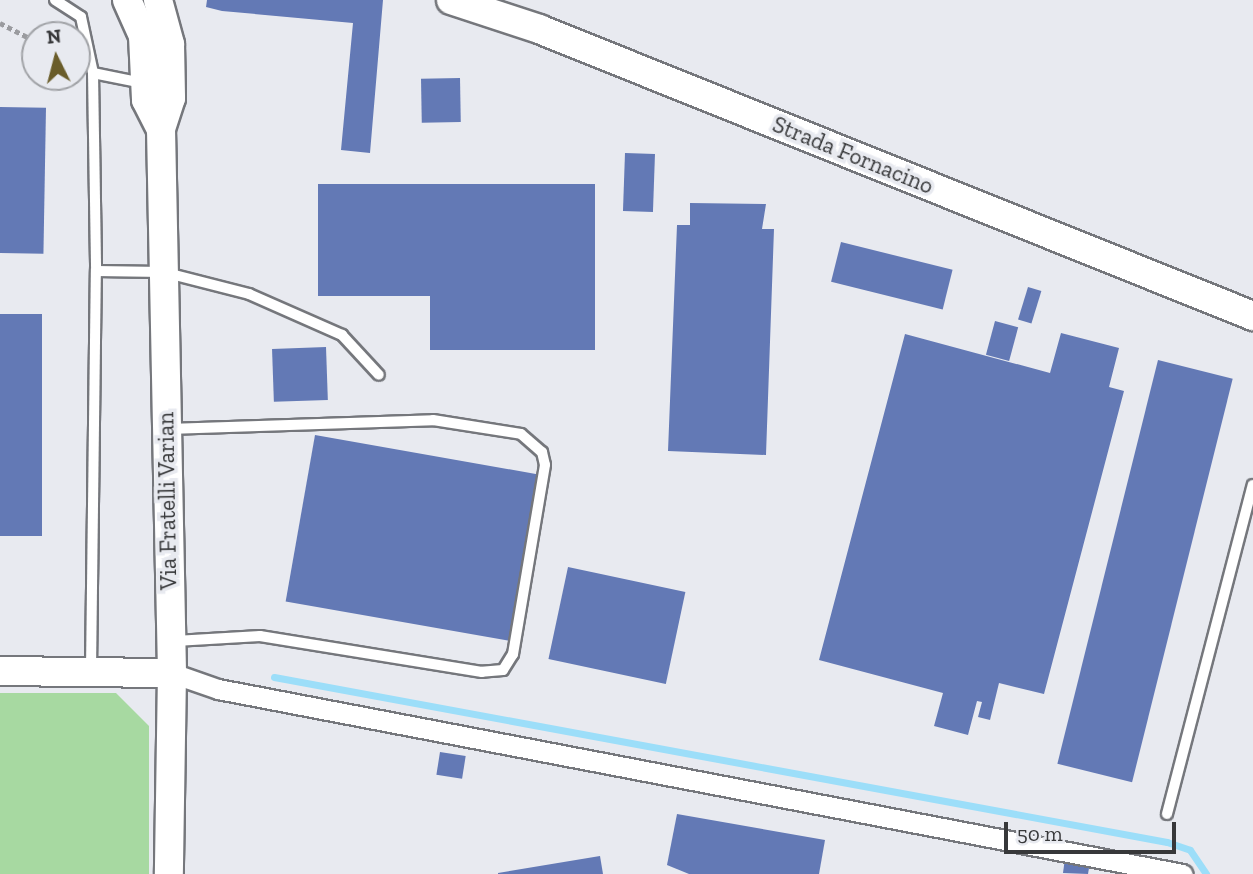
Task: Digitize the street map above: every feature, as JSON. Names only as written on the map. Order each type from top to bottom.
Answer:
[{"type":"street","name":"Via Fratelli Varian","points":[[127,0],[158,82],[161,129],[172,673],[169,874]]},
{"type":"street","name":"Via Fratelli Varian","points":[[158,0],[170,44],[158,82]]},
{"type":"street","name":"Strada Fornacino","points":[[451,0],[539,29],[1253,316]]},
{"type":"street","points":[[0,671],[172,673],[218,688],[1182,874]]},
{"type":"lane","points":[[55,0],[81,17],[93,73],[96,271],[91,670]]},
{"type":"lane","points":[[93,73],[158,82]]},
{"type":"lane","points":[[96,271],[163,272],[225,286],[342,335],[379,375]]},
{"type":"lane","points":[[166,429],[433,420],[521,434],[542,453],[545,465],[513,654],[503,670],[482,672],[260,636],[171,642]]},
{"type":"lane","points":[[1167,814],[1253,485]]},
{"type":"path","points":[[0,23],[21,34]]},
{"type":"green space","points":[[0,693],[116,693],[149,726],[149,874],[0,874]]},
{"type":"building","points":[[207,0],[383,0],[370,153],[341,150],[353,23],[222,11],[206,7]]},
{"type":"building","points":[[460,78],[461,122],[422,123],[421,79]]},
{"type":"building","points":[[0,107],[46,108],[43,254],[0,253]]},
{"type":"building","points":[[625,153],[655,154],[653,212],[623,211]]},
{"type":"building","points":[[318,184],[595,184],[595,350],[430,350],[430,296],[318,296]]},
{"type":"building","points":[[690,203],[766,204],[762,229],[774,229],[766,455],[668,451],[677,225],[690,225]]},
{"type":"building","points":[[841,242],[953,270],[943,310],[831,282]]},
{"type":"building","points":[[1028,287],[1041,291],[1031,324],[1018,320]]},
{"type":"building","points":[[0,314],[42,314],[42,536],[0,536]]},
{"type":"building","points":[[995,321],[1018,327],[1009,361],[986,355]]},
{"type":"building","points":[[1061,333],[1119,348],[1109,387],[1124,391],[1044,694],[999,683],[990,720],[978,717],[982,702],[977,701],[968,735],[934,726],[943,693],[819,660],[905,334],[1050,373]]},
{"type":"building","points":[[326,347],[328,400],[274,402],[272,349]]},
{"type":"building","points":[[1158,360],[1233,379],[1132,782],[1057,764]]},
{"type":"building","points":[[315,435],[539,474],[509,641],[286,601]]},
{"type":"building","points":[[568,567],[685,592],[666,684],[548,659]]},
{"type":"building","points":[[440,752],[466,756],[462,779],[436,775]]},
{"type":"building","points":[[677,814],[825,840],[819,874],[689,874],[667,865]]},
{"type":"building","points":[[600,856],[603,874],[498,874],[498,873]]},
{"type":"building","points":[[1065,858],[1090,862],[1088,874],[1063,873]]},
{"type":"waterway","points":[[274,677],[1167,842],[1190,850],[1206,874]]}]
